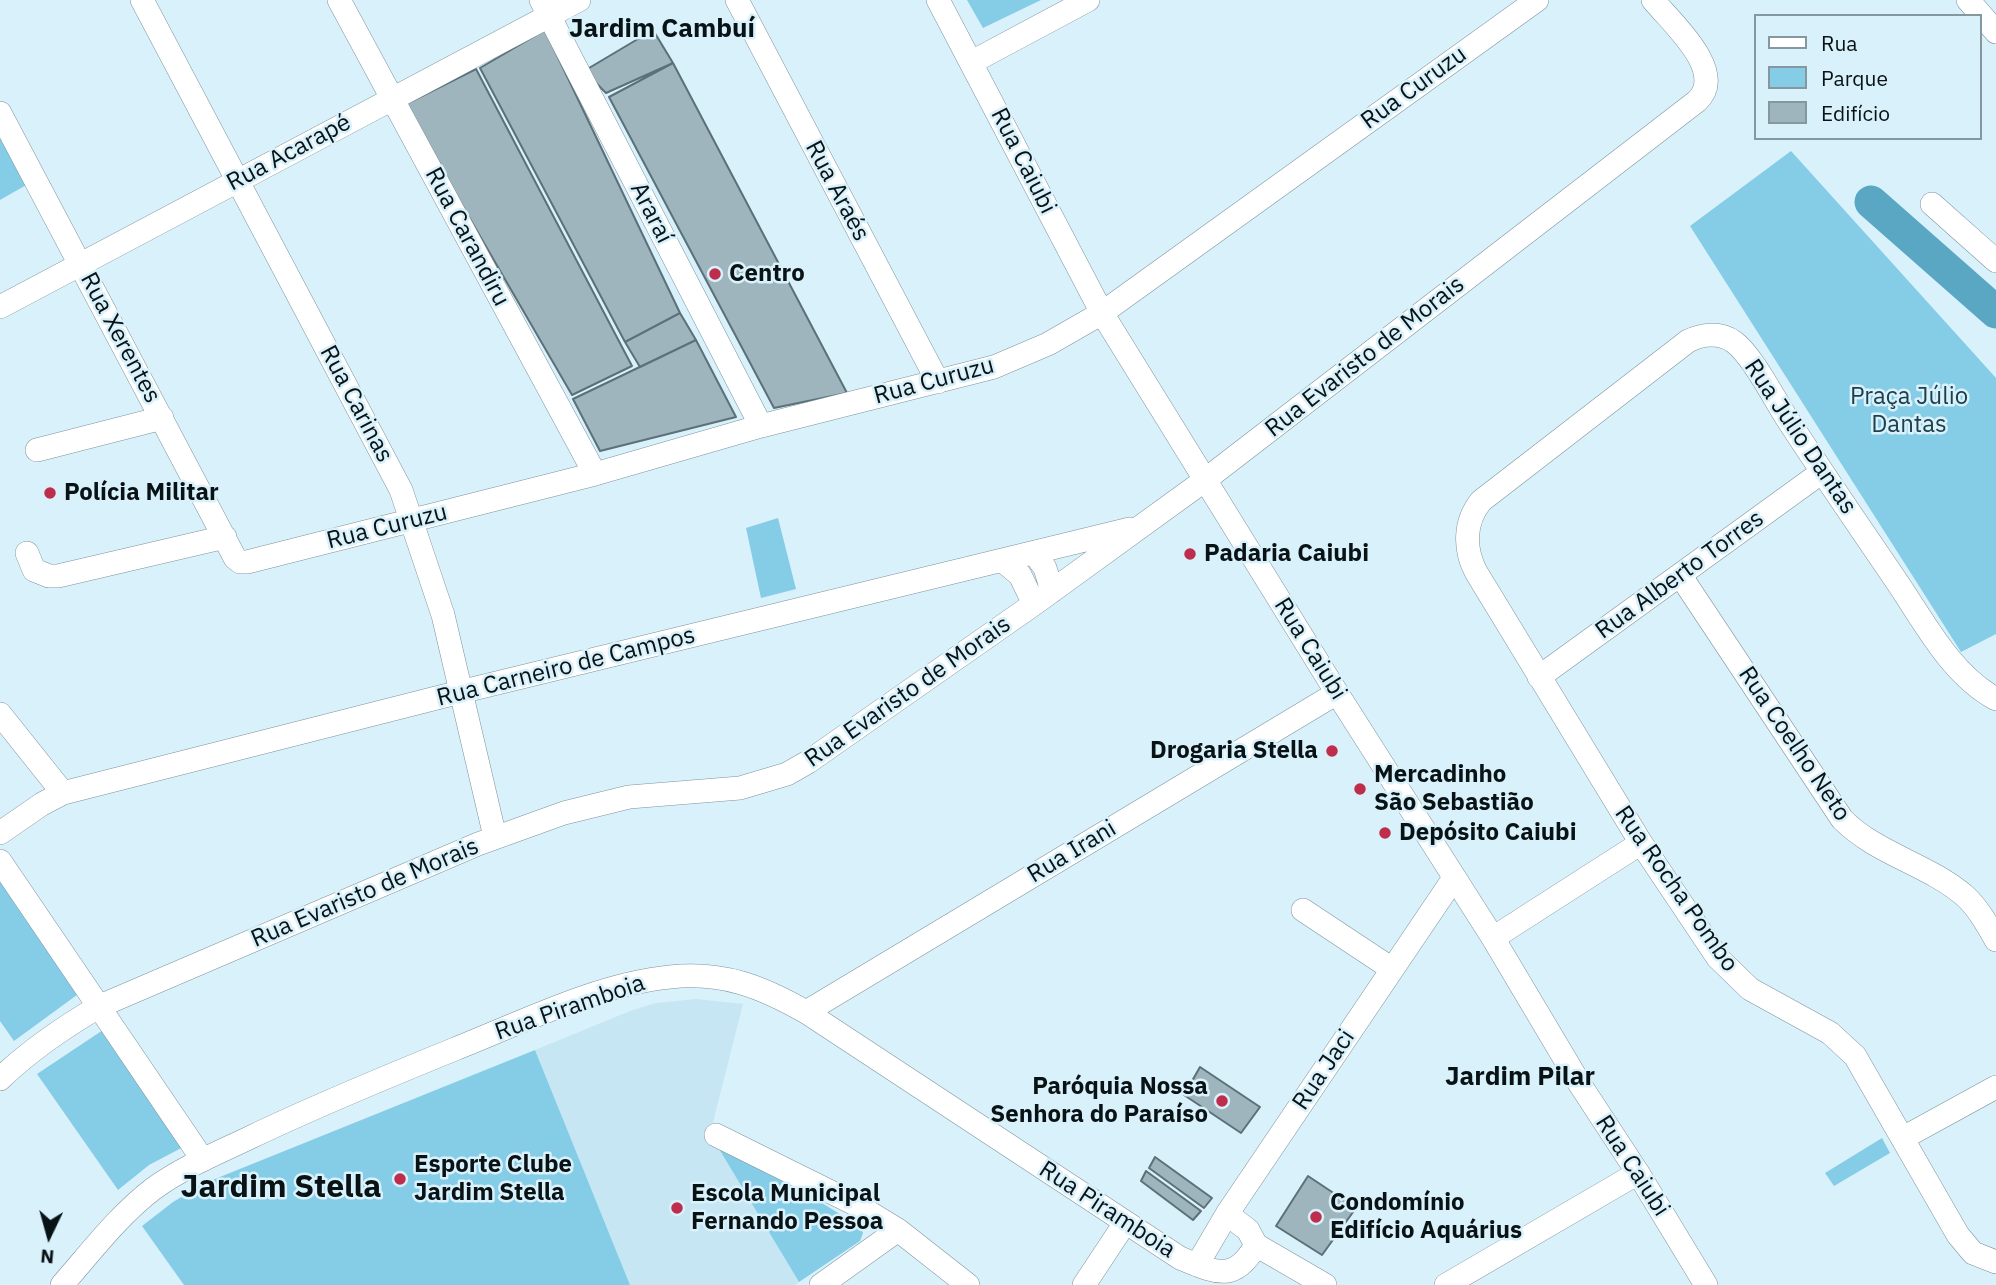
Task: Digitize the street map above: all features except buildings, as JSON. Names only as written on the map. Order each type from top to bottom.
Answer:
[{"type":"street","name":"Rua Carinas","points":[[142,0],[401,490],[443,615],[495,837]]},
{"type":"street","name":"Rua Carandiru","points":[[339,0],[595,474]]},
{"type":"street","name":"Rua Acarapé","points":[[0,307],[393,99],[546,8],[579,0]]},
{"type":"street","name":"Rua Araés","points":[[737,0],[938,382]]},
{"type":"street","name":"Rua Caiubi","points":[[938,0],[1102,313],[1337,693],[1493,938],[1581,1086],[1706,1285]]},
{"type":"street","points":[[972,62],[1088,0]]},
{"type":"street","name":"Rua Curuzu","points":[[240,562],[595,474],[761,426],[994,367],[1048,344],[1102,313],[1537,0]]},
{"type":"street","name":"Rua Evaristo de Morais","points":[[0,1079],[33,1050],[100,1006],[495,837],[596,803],[629,797],[740,788],[787,774],[808,762],[1043,598],[1205,480],[1697,101],[1706,89],[1707,73],[1703,64],[1653,0]]},
{"type":"street","points":[[1968,0],[1980,14]]},
{"type":"street","name":"Araraí","points":[[546,8],[761,426]]},
{"type":"street","points":[[1982,16],[1996,32]]},
{"type":"street","name":"Rua Xerentes","points":[[0,113],[240,562]]},
{"type":"street","points":[[1933,204],[1996,261]]},
{"type":"street","name":"Rua Júlio Dantas","points":[[1468,527],[1475,507],[1481,501],[1688,341],[1704,335],[1724,337],[1735,343],[1750,361],[1948,656],[1973,685],[1996,699]]},
{"type":"street","points":[[37,450],[162,418]]},
{"type":"street","name":"Rua Alberto Torres","points":[[1539,677],[1822,472]]},
{"type":"street","name":"Rua Carneiro de Campos","points":[[0,833],[42,803],[63,793],[460,692],[1143,526]]},
{"type":"street","name":"Rua Rocha Pombo","points":[[1468,527],[1467,547],[1471,563],[1641,843],[1718,958],[1750,989],[1830,1033],[1855,1056],[1958,1235],[1973,1253],[1996,1262]]},
{"type":"street","points":[[27,553],[34,570],[49,576],[58,576],[225,537]]},
{"type":"street","points":[[1034,553],[1045,568],[1043,598]]},
{"type":"street","points":[[1003,561],[1043,598]]},
{"type":"street","name":"Rua Coelho Neto","points":[[1680,575],[1842,819],[1856,834],[1965,896],[1996,940]]},
{"type":"street","name":"Rua Irani","points":[[806,1012],[1337,693]]},
{"type":"street","points":[[0,714],[63,793]]},
{"type":"street","points":[[1493,938],[1641,843]]},
{"type":"street","points":[[0,861],[203,1160]]},
{"type":"street","name":"Rua Jaci","points":[[1197,1265],[1227,1214],[1454,878]]},
{"type":"street","points":[[1303,910],[1392,969]]},
{"type":"street","name":"Rua Piramboia","points":[[62,1285],[121,1217],[153,1189],[186,1168],[328,1100],[546,1013],[634,982],[682,976],[735,981],[767,990],[806,1012],[1180,1258],[1213,1272],[1238,1277],[1256,1245]]},
{"type":"street","points":[[1903,1138],[1996,1087]]},
{"type":"street","points":[[716,1135],[857,1205],[898,1230],[968,1285]]},
{"type":"street","points":[[1446,1285],[1638,1173]]},
{"type":"street","points":[[1227,1214],[1248,1230],[1256,1245],[1325,1285]]},
{"type":"street","points":[[1084,1285],[1125,1223]]},
{"type":"street","points":[[821,1285],[898,1230]]},
{"type":"shaded area","name":"Escola Municipal Fernando Pessoa","points":[[696,999],[743,1004],[710,1134],[799,1282],[795,1285],[630,1285],[535,1050],[630,1011],[656,1003]]},
{"type":"green space","points":[[967,0],[1041,0],[983,28]]},
{"type":"green space","points":[[0,131],[28,184],[0,200]]},
{"type":"green space","name":"Praça Júlio Dantas","points":[[1791,151],[1996,378],[1996,634],[1961,652],[1690,226]]},
{"type":"green space","points":[[778,518],[796,589],[761,598],[746,528]]},
{"type":"green space","points":[[0,871],[81,992],[14,1041],[0,1021]]},
{"type":"green space","points":[[106,1028],[187,1145],[149,1165],[118,1190],[37,1074]]},
{"type":"green space","name":"Esporte Clube Jardim Stella","points":[[535,1050],[630,1285],[184,1285],[142,1226],[173,1202],[205,1183]]},
{"type":"green space","points":[[710,1134],[861,1227],[863,1233],[860,1241],[799,1282]]},
{"type":"green space","points":[[1882,1138],[1890,1153],[1834,1186],[1825,1173]]},
{"type":"waterway","points":[[1871,202],[1996,312]]},
{"type":"place","name":"Centro","points":[[715,274]]},
{"type":"place","name":"Polícia Militar","points":[[50,493]]},
{"type":"place","name":"Padaria Caiubi","points":[[1190,554]]},
{"type":"place","name":"Drogaria Stella","points":[[1332,751]]},
{"type":"place","name":"Mercadinho São Sebastião","points":[[1360,789]]},
{"type":"place","name":"Depósito Caiubi","points":[[1385,833]]},
{"type":"place","name":"Paróquia Nossa Senhora do Paraíso","points":[[1222,1101]]},
{"type":"place","name":"Esporte Clube Jardim Stella","points":[[400,1179]]},
{"type":"place","name":"Escola Municipal Fernando Pessoa","points":[[677,1208]]},
{"type":"place","name":"Condomínio Edifício Aquárius","points":[[1316,1217]]},
{"type":"district","name":"Jardim Cambuí","points":[[662,29]]},
{"type":"district","name":"Jardim Pilar","points":[[1520,1077]]},
{"type":"district","name":"Jardim Stella","points":[[281,1188]]}]
